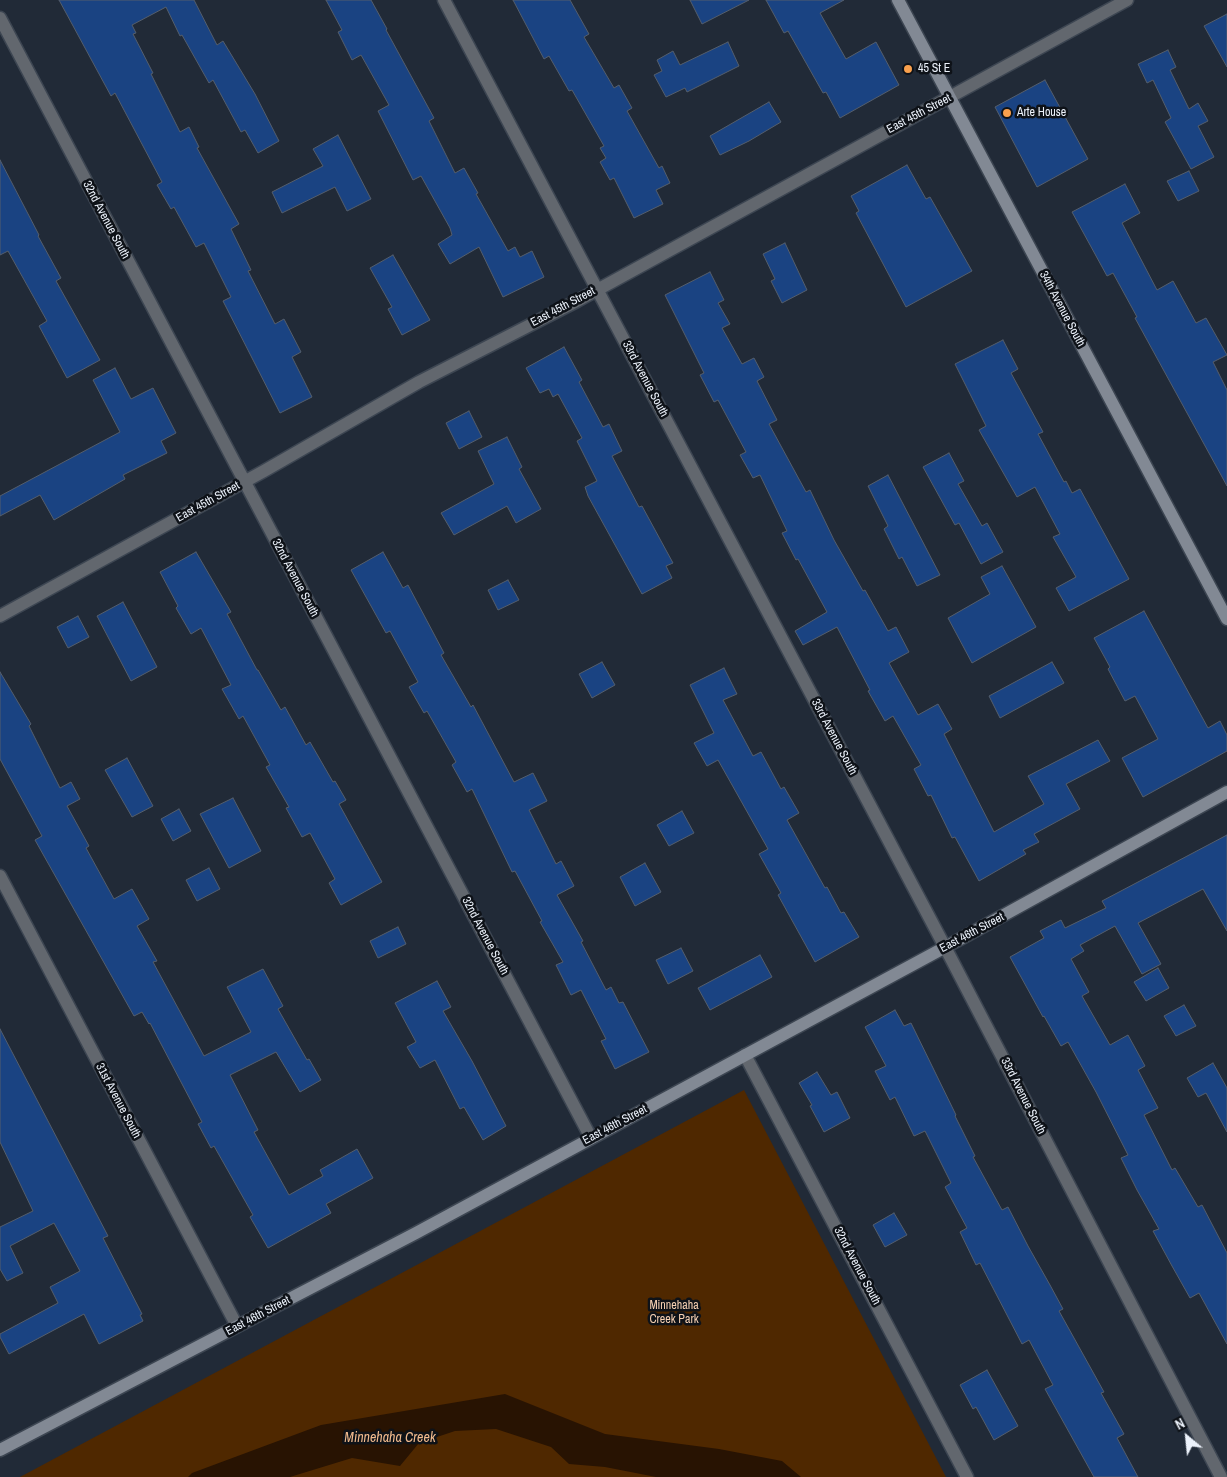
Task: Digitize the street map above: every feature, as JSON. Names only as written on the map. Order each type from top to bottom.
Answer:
[{"type":"street","name":"33rd Avenue South","points":[[444,0],[945,947],[1221,1477]]},
{"type":"street","name":"34th Avenue South","points":[[898,0],[1227,619]]},
{"type":"street","name":"East 45th Street","points":[[0,616],[244,482],[419,382],[598,289],[1127,0]]},
{"type":"street","name":"32nd Avenue South","points":[[0,18],[591,1138]]},
{"type":"street","name":"East 46th Street","points":[[0,1450],[416,1233],[1227,792]]},
{"type":"street","name":"31st Avenue South","points":[[0,876],[237,1326]]},
{"type":"street","name":"32nd Avenue South","points":[[745,1055],[967,1477]]},
{"type":"green space","name":"Minnehaha Creek Park","points":[[744,1090],[946,1477],[20,1477]]},
{"type":"water","name":"Minnehaha Creek","points":[[505,1394],[605,1434],[719,1449],[782,1461],[801,1477],[656,1477],[605,1467],[569,1464],[551,1447],[496,1429],[455,1431],[419,1443],[400,1466],[352,1458],[290,1477],[188,1477],[192,1473],[321,1425]]},
{"type":"building","points":[[59,0],[194,0],[217,45],[223,41],[255,94],[279,141],[258,153],[245,130],[241,132],[213,80],[209,83],[182,35],[180,36],[166,7],[132,25],[136,33],[133,34],[180,132],[189,127],[199,147],[197,148],[239,224],[231,229],[251,270],[248,271],[275,324],[284,319],[301,352],[292,357],[312,397],[280,413],[223,301],[231,297],[204,243],[196,247],[174,207],[171,209],[157,185],[162,182],[115,93],[111,96]]},
{"type":"building","points":[[326,0],[371,0],[434,118],[429,121],[455,173],[464,168],[478,193],[476,194],[508,251],[515,247],[520,257],[532,251],[544,277],[503,297],[479,247],[450,264],[438,244],[452,235],[450,228],[421,176],[413,180],[378,111],[389,105],[361,55],[352,60],[338,32],[342,30]]},
{"type":"building","points":[[513,0],[570,0],[589,34],[584,37],[614,88],[619,85],[632,108],[627,111],[659,168],[662,166],[670,183],[656,190],[663,204],[634,218],[614,178],[610,180],[600,162],[606,158],[600,148],[604,146],[572,90],[569,91],[549,56],[544,59]]},
{"type":"building","points":[[690,0],[749,0],[702,24]]},
{"type":"building","points":[[766,0],[844,0],[820,13],[846,59],[876,42],[899,85],[840,118],[826,92],[823,93],[788,31],[784,33]]},
{"type":"building","points":[[1227,14],[1227,67],[1204,26]]},
{"type":"building","points":[[728,42],[739,66],[687,92],[685,88],[666,97],[654,75],[662,71],[657,60],[673,51],[680,65]]},
{"type":"building","points":[[1168,50],[1176,67],[1170,70],[1189,109],[1198,103],[1208,121],[1198,126],[1214,157],[1191,169],[1165,122],[1171,118],[1153,80],[1147,83],[1138,64]]},
{"type":"building","points":[[1045,80],[1088,159],[1037,187],[995,107]]},
{"type":"building","points":[[769,102],[781,122],[720,155],[710,136]]},
{"type":"building","points":[[338,135],[371,199],[347,211],[335,187],[282,213],[272,192],[323,166],[313,149]]},
{"type":"building","points":[[0,160],[61,278],[56,281],[100,360],[67,378],[39,326],[47,321],[8,251],[0,255]]},
{"type":"building","points":[[907,165],[926,199],[930,197],[972,271],[906,307],[856,213],[859,211],[851,196]]},
{"type":"building","points":[[1189,171],[1199,191],[1178,201],[1167,181]]},
{"type":"building","points":[[1125,184],[1140,213],[1122,223],[1157,290],[1173,281],[1196,323],[1206,318],[1227,355],[1213,362],[1227,390],[1227,486],[1135,318],[1137,317],[1113,273],[1107,276],[1072,212]]},
{"type":"building","points":[[785,243],[807,290],[782,303],[771,281],[775,279],[763,254]]},
{"type":"building","points":[[393,255],[430,320],[402,335],[388,309],[392,307],[370,268]]},
{"type":"building","points":[[710,272],[724,300],[718,303],[730,324],[722,328],[742,364],[754,358],[764,377],[757,381],[777,420],[769,424],[806,492],[810,490],[834,540],[863,591],[865,590],[888,631],[896,627],[909,652],[889,663],[918,715],[938,704],[952,729],[944,734],[994,832],[1044,804],[1028,776],[1098,740],[1110,761],[1066,784],[1080,809],[1034,834],[1039,842],[1023,850],[1026,854],[979,881],[955,837],[952,838],[931,795],[928,796],[914,769],[921,765],[893,716],[885,721],[837,627],[803,645],[795,631],[827,612],[782,533],[787,531],[760,475],[753,478],[740,455],[746,452],[718,400],[714,402],[700,375],[704,373],[665,295]]},
{"type":"building","points":[[1003,340],[1018,369],[1011,373],[1043,432],[1038,434],[1072,493],[1080,489],[1129,579],[1069,611],[1056,588],[1076,577],[1053,537],[1060,534],[1035,487],[1017,497],[979,430],[986,426],[955,364]]},
{"type":"building","points":[[564,347],[582,380],[579,382],[603,427],[609,424],[622,451],[612,456],[639,507],[642,506],[673,563],[666,566],[672,578],[642,594],[588,496],[585,487],[597,481],[577,441],[582,438],[558,394],[553,397],[549,389],[540,393],[526,368]]},
{"type":"building","points":[[115,368],[131,399],[153,388],[176,433],[161,441],[167,453],[123,475],[125,479],[54,520],[40,495],[0,516],[0,496],[120,432],[93,380]]},
{"type":"building","points":[[469,411],[482,437],[459,449],[446,423]]},
{"type":"building","points":[[507,437],[522,467],[519,469],[541,509],[516,523],[507,506],[454,535],[441,513],[494,484],[478,451]]},
{"type":"building","points":[[949,453],[964,481],[958,484],[982,526],[987,523],[1003,552],[981,564],[959,523],[955,525],[923,467]]},
{"type":"building","points":[[888,475],[940,575],[917,586],[902,557],[899,559],[884,529],[888,526],[868,486]]},
{"type":"building","points":[[196,552],[231,612],[227,614],[281,710],[285,707],[306,745],[310,742],[333,782],[335,781],[346,800],[339,804],[382,882],[341,905],[329,883],[335,879],[310,833],[302,837],[286,808],[289,807],[266,767],[270,765],[243,716],[239,719],[222,689],[231,685],[201,628],[191,634],[176,608],[178,606],[160,572]]},
{"type":"building","points":[[383,552],[403,588],[408,585],[444,653],[441,655],[471,707],[473,705],[514,782],[533,773],[547,801],[529,810],[556,864],[561,861],[574,886],[557,895],[583,941],[581,942],[606,990],[611,987],[619,1003],[623,1002],[649,1052],[615,1069],[601,1041],[606,1039],[581,990],[571,995],[556,965],[563,962],[540,922],[542,921],[515,871],[512,872],[472,789],[467,792],[452,765],[456,762],[427,711],[424,713],[409,687],[418,682],[390,631],[386,633],[351,570]]},
{"type":"building","points":[[1002,566],[1036,627],[972,663],[948,618],[990,594],[981,577]]},
{"type":"building","points":[[508,580],[519,600],[498,610],[488,590]]},
{"type":"building","points":[[123,602],[157,667],[131,681],[97,616]]},
{"type":"building","points":[[1144,611],[1208,728],[1220,721],[1227,735],[1227,751],[1143,797],[1122,758],[1158,739],[1135,696],[1125,701],[1108,669],[1110,667],[1094,638]]},
{"type":"building","points":[[78,616],[89,637],[68,648],[57,627]]},
{"type":"building","points":[[602,662],[615,685],[592,698],[579,674]]},
{"type":"building","points":[[1052,662],[1064,683],[1000,718],[989,696]]},
{"type":"building","points":[[724,668],[737,694],[723,700],[753,756],[761,752],[781,789],[784,787],[799,813],[787,820],[825,888],[827,887],[841,913],[844,912],[859,937],[815,962],[778,895],[781,893],[759,854],[768,849],[718,760],[707,766],[694,743],[714,733],[690,685]]},
{"type":"building","points":[[0,672],[31,724],[29,726],[60,788],[71,782],[80,799],[67,806],[89,846],[86,848],[114,899],[132,889],[149,919],[137,926],[157,961],[153,962],[204,1056],[251,1032],[227,987],[263,969],[283,1006],[278,1009],[307,1060],[309,1059],[321,1080],[300,1092],[276,1052],[230,1075],[258,1130],[254,1132],[289,1195],[323,1176],[320,1170],[357,1149],[373,1178],[326,1204],[331,1213],[268,1248],[250,1217],[253,1215],[214,1146],[211,1148],[198,1124],[202,1122],[150,1023],[142,1012],[134,1016],[35,840],[42,836],[0,759]]},
{"type":"building","points":[[127,758],[153,806],[132,817],[105,770]]},
{"type":"building","points":[[233,798],[261,851],[229,868],[200,814]]},
{"type":"building","points":[[179,809],[191,831],[173,841],[161,819]]},
{"type":"building","points":[[682,811],[694,833],[669,846],[657,825]]},
{"type":"building","points":[[1227,835],[1227,931],[1203,889],[1138,923],[1161,964],[1142,974],[1115,926],[1080,945],[1084,951],[1071,959],[1089,992],[1082,996],[1110,1045],[1128,1035],[1145,1066],[1138,1070],[1158,1108],[1144,1115],[1172,1170],[1175,1168],[1198,1207],[1202,1205],[1227,1253],[1227,1344],[1199,1293],[1190,1298],[1172,1266],[1153,1231],[1159,1229],[1121,1158],[1128,1155],[1096,1092],[1068,1042],[1061,1046],[1010,957],[1044,938],[1040,931],[1061,920],[1065,928],[1106,908],[1102,901]]},
{"type":"building","points":[[645,863],[661,892],[635,906],[620,877]]},
{"type":"building","points":[[209,868],[220,889],[197,901],[186,880]]},
{"type":"building","points":[[398,927],[406,944],[378,958],[370,941]]},
{"type":"building","points":[[681,948],[693,971],[668,984],[656,960]]},
{"type":"building","points":[[760,955],[772,977],[710,1010],[698,988]]},
{"type":"building","points":[[1158,968],[1169,988],[1146,1001],[1134,982]]},
{"type":"building","points":[[437,981],[451,1007],[443,1011],[506,1126],[483,1140],[464,1107],[460,1109],[435,1060],[420,1068],[407,1047],[416,1042],[395,1003]]},
{"type":"building","points":[[1184,1005],[1196,1026],[1176,1036],[1164,1016]]},
{"type":"building","points":[[895,1010],[904,1026],[911,1023],[975,1156],[973,1157],[1002,1210],[1008,1207],[1063,1309],[1059,1311],[1104,1392],[1101,1393],[1124,1434],[1117,1438],[1138,1477],[1094,1477],[1045,1389],[1053,1385],[1029,1340],[1022,1344],[980,1263],[976,1265],[960,1232],[967,1228],[945,1187],[951,1183],[925,1131],[914,1136],[895,1097],[890,1100],[875,1071],[886,1066],[865,1027]]},
{"type":"building","points":[[0,1029],[108,1236],[103,1238],[142,1314],[140,1315],[143,1321],[99,1344],[84,1314],[9,1354],[0,1337],[0,1334],[58,1303],[50,1287],[80,1271],[54,1223],[10,1246],[23,1273],[7,1281],[0,1269],[0,1227],[33,1211],[0,1142]]},
{"type":"building","points":[[1213,1063],[1227,1088],[1227,1132],[1206,1093],[1198,1097],[1187,1078]]},
{"type":"building","points":[[817,1072],[831,1095],[837,1092],[850,1118],[824,1132],[810,1106],[812,1105],[799,1083]]},
{"type":"building","points":[[894,1213],[907,1235],[885,1247],[873,1225]]},
{"type":"building","points":[[987,1370],[1018,1426],[994,1440],[976,1407],[973,1409],[960,1385]]},
{"type":"place","name":"45 St E","points":[[908,69]]},
{"type":"place","name":"Arte House","points":[[1007,113]]}]
